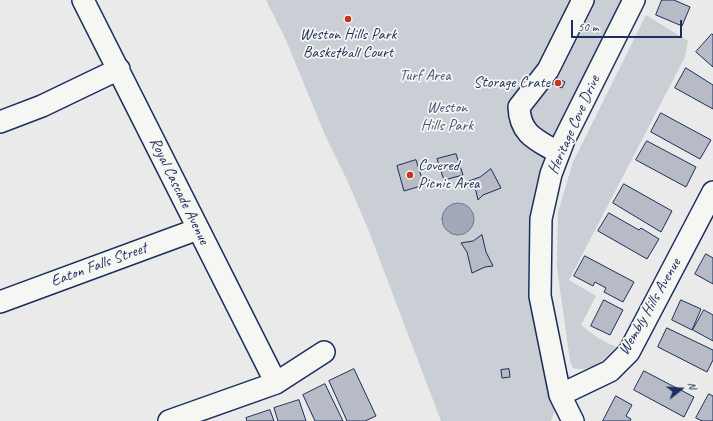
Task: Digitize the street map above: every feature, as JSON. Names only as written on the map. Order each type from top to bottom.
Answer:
[{"type":"street","name":"Royal Cascade Avenue","points":[[83,0],[276,383]]},
{"type":"street","points":[[559,153],[528,133],[522,126],[519,118],[519,107],[548,70],[583,0]]},
{"type":"street","name":"Heritage Cove Drive","points":[[572,421],[560,395],[540,296],[539,253],[541,219],[551,174],[559,153],[634,0]]},
{"type":"street","points":[[0,122],[42,106],[119,69]]},
{"type":"street","name":"Wembly Hills Avenue","points":[[560,395],[610,371],[629,352],[713,192]]},
{"type":"street","name":"Eaton Falls Street","points":[[0,302],[198,229]]},
{"type":"street","points":[[169,421],[276,383],[324,352]]},
{"type":"green space","name":"Weston Hills Park","points":[[266,0],[637,0],[559,153],[540,296],[560,395],[551,421],[441,421],[368,229],[347,180],[325,135],[286,40]]},
{"type":"green space","points":[[646,15],[688,41],[685,57],[569,280],[596,296],[581,325],[598,338],[616,347],[602,361],[592,367],[586,369],[573,368],[570,361],[557,268],[558,212],[573,162]]},
{"type":"water","points":[[455,203],[461,203],[470,207],[474,219],[470,231],[461,235],[455,235],[446,231],[442,222],[442,216],[446,207]]},
{"type":"building","points":[[662,0],[674,0],[690,7],[682,26],[656,15]]},
{"type":"building","points":[[712,34],[713,35],[713,67],[696,52]]},
{"type":"building","points":[[686,68],[713,85],[713,109],[675,88]]},
{"type":"building","name":"Storage Crate","points":[[553,76],[565,82],[562,88],[550,83]]},
{"type":"building","points":[[661,113],[711,140],[700,159],[651,132]]},
{"type":"building","points":[[647,141],[696,167],[686,187],[636,160]]},
{"type":"building","points":[[456,154],[463,175],[444,180],[437,159]]},
{"type":"building","name":"Covered Picnic Area","points":[[416,160],[424,185],[404,191],[397,166]]},
{"type":"building","points":[[491,169],[501,188],[483,195],[478,200],[476,191],[469,181],[480,177]]},
{"type":"building","points":[[624,184],[672,211],[661,232],[613,203]]},
{"type":"building","points":[[609,213],[639,230],[641,228],[659,239],[647,259],[598,231]]},
{"type":"building","points":[[482,235],[486,252],[493,266],[485,267],[472,273],[467,252],[461,243],[473,241]]},
{"type":"building","points":[[706,254],[713,258],[713,284],[695,274]]},
{"type":"building","points":[[585,256],[634,282],[623,302],[604,292],[606,288],[595,282],[593,286],[574,276]]},
{"type":"building","points":[[604,300],[623,310],[610,335],[591,326]]},
{"type":"building","points":[[681,300],[701,309],[692,330],[672,320]]},
{"type":"building","points":[[704,310],[713,315],[713,341],[693,330]]},
{"type":"building","points":[[667,328],[713,350],[713,360],[707,372],[658,347]]},
{"type":"building","points":[[354,369],[376,416],[365,421],[347,421],[329,381]]},
{"type":"building","points":[[509,369],[510,377],[502,378],[501,370]]},
{"type":"building","points":[[644,371],[694,397],[684,417],[634,390]]},
{"type":"building","points":[[325,384],[343,421],[315,421],[303,395]]},
{"type":"building","points":[[709,394],[713,396],[713,421],[702,421],[696,418]]},
{"type":"building","points":[[616,396],[632,405],[626,416],[631,419],[630,421],[603,421]]},
{"type":"building","points":[[299,400],[306,421],[278,421],[274,408]]},
{"type":"building","points":[[270,410],[274,421],[247,421],[246,418]]},
{"type":"place","name":"Weston Hills Park Basketball Court","points":[[348,19]]},
{"type":"place","name":"Storage Crate","points":[[558,83]]},
{"type":"place","name":"Covered Picnic Area","points":[[410,175]]},
{"type":"park label","name":"Turf Area","points":[[425,76]]}]
